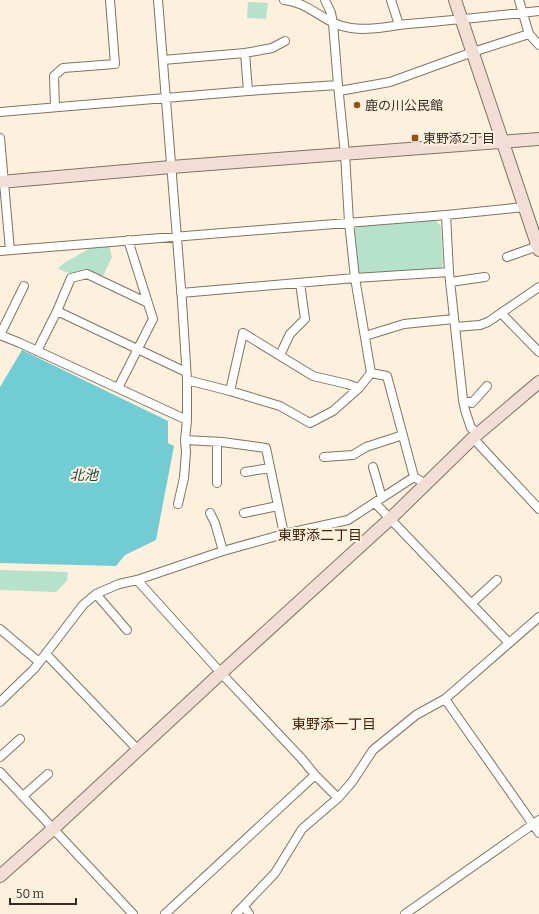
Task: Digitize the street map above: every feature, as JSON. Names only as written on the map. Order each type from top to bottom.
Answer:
[{"type":"street","points":[[56,106],[54,76],[63,68],[115,64],[110,0]]},
{"type":"street","points":[[158,0],[178,236],[186,376],[186,452],[184,478],[178,504]]},
{"type":"street","points":[[284,0],[297,2],[311,8],[333,23],[350,28],[370,29],[539,11]]},
{"type":"street","points":[[306,6],[312,0]]},
{"type":"street","points":[[325,0],[331,13],[333,23],[355,278],[372,373]]},
{"type":"street","points":[[391,0],[399,25]]},
{"type":"street","points":[[455,0],[538,248],[507,256]]},
{"type":"street","points":[[520,0],[529,34],[539,45]]},
{"type":"street","points":[[0,112],[56,106],[248,91],[338,88],[390,82],[473,52],[529,34]]},
{"type":"street","points":[[163,60],[245,53],[272,48],[285,41]]},
{"type":"street","points":[[245,53],[248,91]]},
{"type":"street","points":[[0,138],[2,181],[10,250]]},
{"type":"street","points":[[2,181],[539,139]]},
{"type":"street","points":[[0,250],[446,215],[524,207]]},
{"type":"street","points":[[446,215],[449,272],[465,410],[471,428],[476,436],[539,509]]},
{"type":"street","points":[[118,388],[153,319],[128,240]]},
{"type":"street","points":[[181,293],[355,278],[449,272]]},
{"type":"street","points":[[37,351],[57,311],[71,278],[87,274],[148,303]]},
{"type":"street","points":[[450,282],[486,277]]},
{"type":"street","points":[[280,355],[290,334],[305,319],[300,283]]},
{"type":"street","points":[[24,286],[0,335],[187,420]]},
{"type":"street","points":[[365,336],[404,324],[480,324],[488,322],[539,287]]},
{"type":"street","points":[[57,311],[138,349],[186,376],[280,406],[310,423],[333,411],[359,388],[372,373]]},
{"type":"street","points":[[501,313],[539,352]]},
{"type":"street","points":[[230,391],[243,333],[313,376],[359,388]]},
{"type":"street","points":[[372,373],[387,376],[414,477],[426,484]]},
{"type":"street","points":[[0,876],[391,518],[476,436],[539,382]]},
{"type":"street","points":[[463,400],[472,403],[487,386]]},
{"type":"street","points":[[324,457],[353,455],[366,447],[403,435]]},
{"type":"street","points":[[185,440],[266,448],[284,534]]},
{"type":"street","points":[[217,442],[217,483]]},
{"type":"street","points":[[373,467],[379,500],[391,518],[509,644]]},
{"type":"street","points":[[245,472],[270,468]]},
{"type":"street","points":[[0,702],[34,670],[83,605],[96,594],[119,584],[137,580],[223,551],[284,534],[348,520],[414,477]]},
{"type":"street","points":[[244,513],[278,506]]},
{"type":"street","points":[[210,513],[215,523],[223,551]]},
{"type":"street","points":[[137,580],[315,775],[338,798]]},
{"type":"street","points":[[472,603],[497,580]]},
{"type":"street","points":[[488,589],[494,595]]},
{"type":"street","points":[[96,594],[127,630]]},
{"type":"street","points":[[236,914],[275,873],[302,829],[338,798],[352,782],[373,750],[416,715],[445,699],[539,618]]},
{"type":"street","points":[[0,629],[40,662]]},
{"type":"street","points":[[46,654],[138,750]]},
{"type":"street","points":[[445,699],[536,822],[539,833]]},
{"type":"street","points":[[0,757],[20,739]]},
{"type":"street","points":[[0,773],[54,828],[133,914]]},
{"type":"street","points":[[23,796],[48,774]]},
{"type":"street","points":[[165,914],[315,775]]},
{"type":"street","points":[[405,914],[536,822]]},
{"type":"street","points":[[244,906],[249,914]]},
{"type":"green space","points":[[248,2],[268,3],[266,19],[247,18]]},
{"type":"green space","points":[[434,219],[441,226],[443,264],[441,269],[361,275],[357,272],[354,230],[358,224]]},
{"type":"green space","points":[[109,245],[112,257],[102,278],[84,270],[72,274],[58,269],[64,263],[92,247]]},
{"type":"green space","points":[[0,570],[68,572],[67,581],[56,592],[0,590]]},
{"type":"water","name":"北池","points":[[22,350],[168,421],[168,443],[174,446],[156,540],[125,555],[116,566],[0,563],[0,387]]},
{"type":"place","name":"鹿の川公民館","points":[[357,105]]},
{"type":"place","name":"東野添2丁目","points":[[415,138]]},
{"type":"district","name":"東野添二丁目","points":[[320,535]]},
{"type":"district","name":"東野添一丁目","points":[[334,724]]}]
